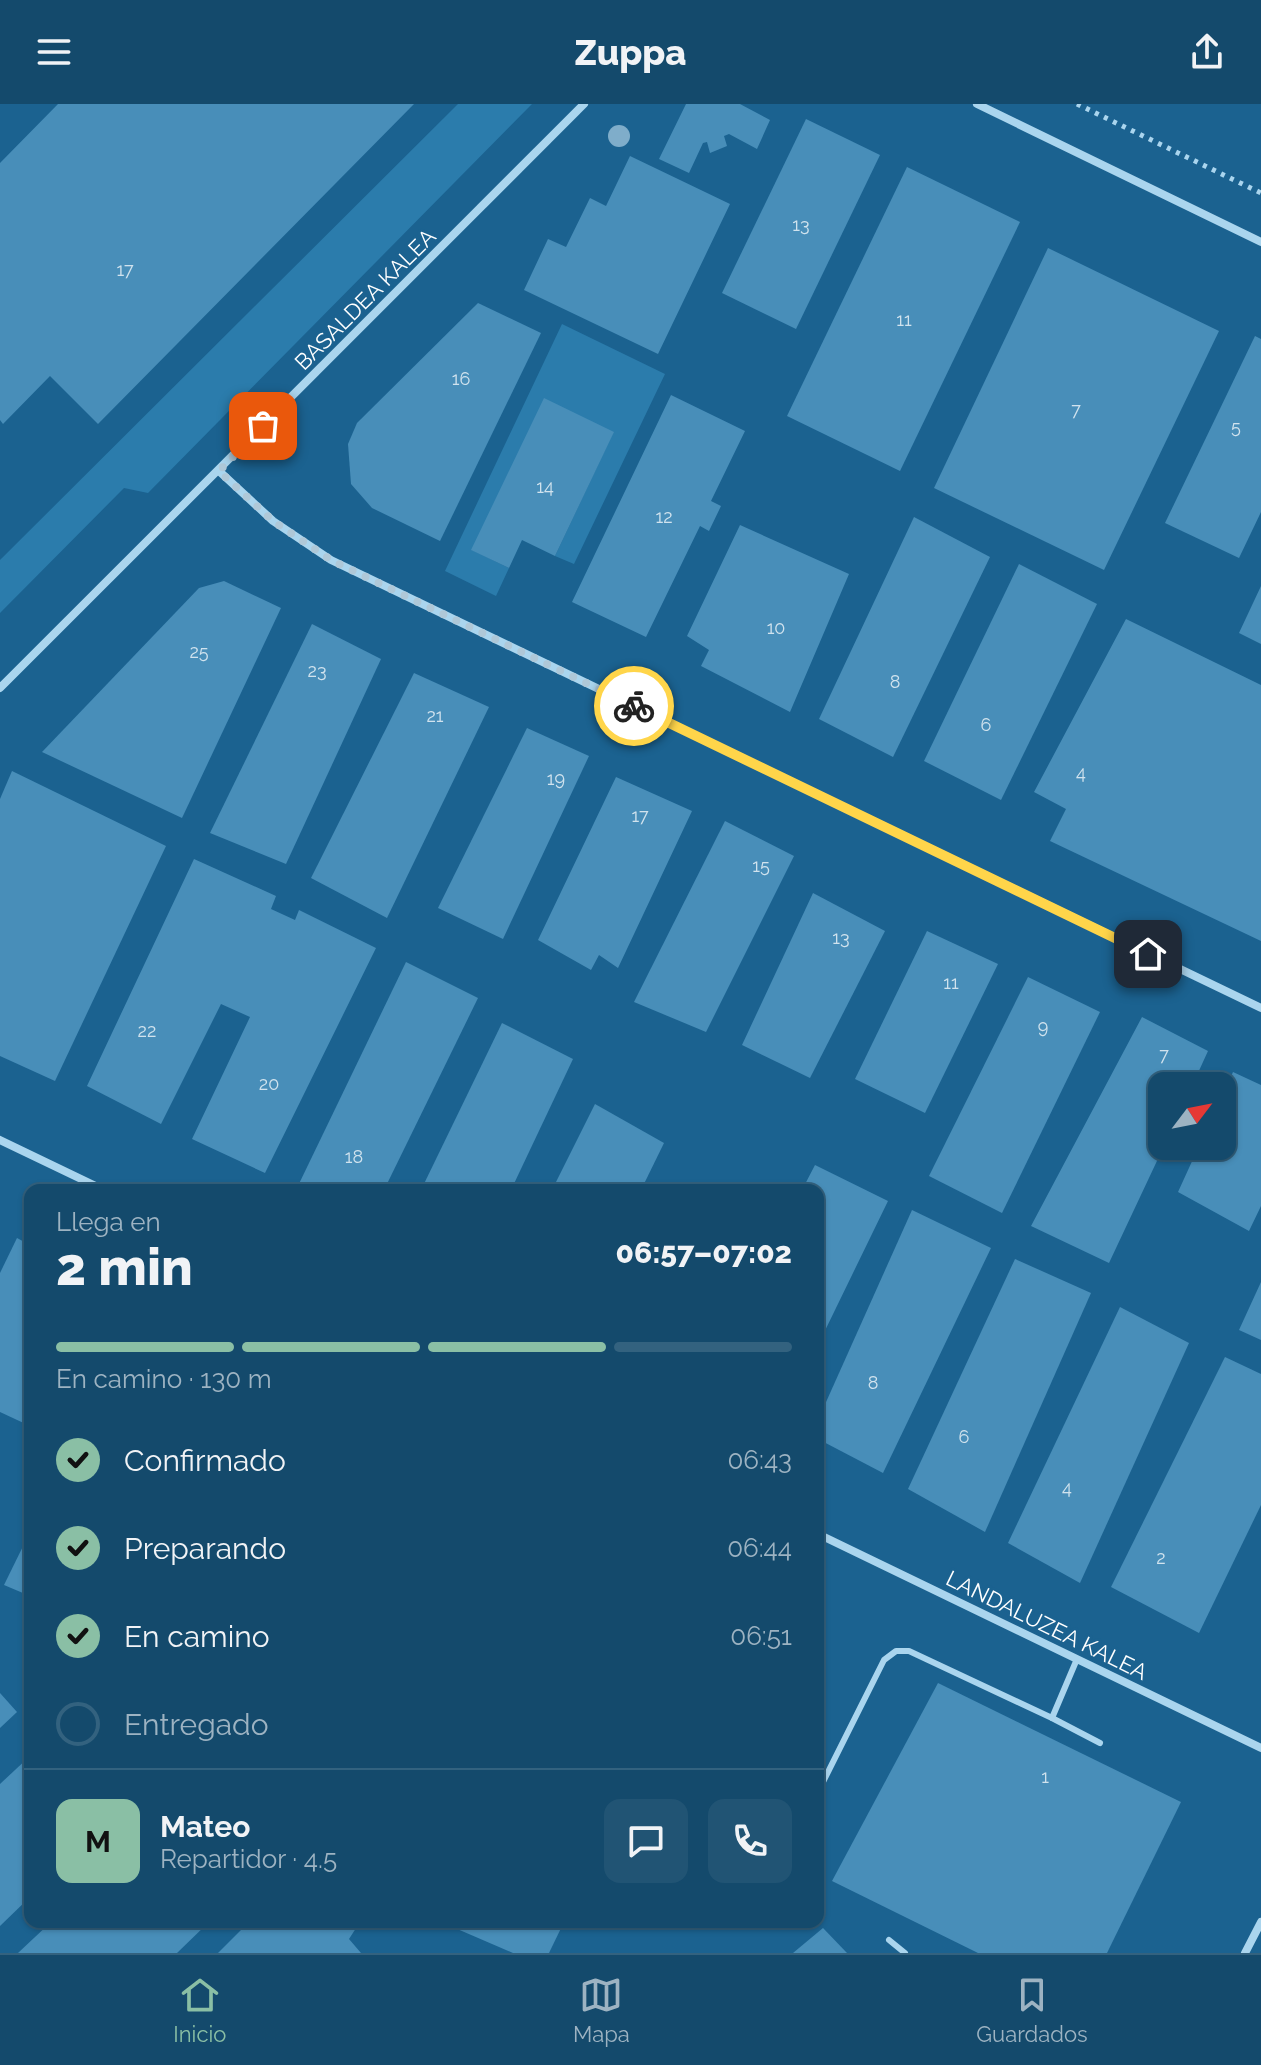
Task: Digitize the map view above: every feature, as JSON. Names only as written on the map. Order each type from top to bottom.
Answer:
[{"type":"street","name":"BASALDEA KALEA","points":[[0,688],[584,104]]},
{"type":"street","points":[[977,104],[1261,242]]},
{"type":"street","points":[[219,471],[273,521],[331,560],[1261,1008]]},
{"type":"street","points":[[0,1140],[92,1184]]},
{"type":"street","name":"LANDALUZEA KALEA","points":[[824,1537],[1261,1748]]},
{"type":"street","points":[[1245,1953],[1261,1922]]},
{"type":"lane","points":[[824,1780],[884,1660],[896,1651],[909,1651],[1100,1743]]},
{"type":"lane","points":[[1052,1718],[1077,1659]]},
{"type":"lane","points":[[889,1940],[905,1953]]},
{"type":"path","points":[[1077,104],[1261,193]]},
{"type":"shaded area","points":[[458,104],[532,104],[148,493],[124,488],[0,613],[0,560]]},
{"type":"shaded area","points":[[562,324],[665,374],[574,564],[555,556],[613,433],[472,550],[509,568],[496,596],[445,571]]},
{"type":"building","points":[[58,104],[414,104],[98,424],[50,376],[3,424],[0,420],[0,163]]},
{"type":"building","points":[[686,104],[740,104],[770,120],[757,149],[729,134],[724,136],[727,146],[710,153],[707,142],[703,143],[689,173],[659,159]]},
{"type":"building","points":[[806,119],[880,155],[796,329],[722,293]]},
{"type":"building","points":[[630,156],[730,204],[658,354],[524,290],[548,239],[566,247],[590,198],[606,206]]},
{"type":"building","points":[[907,167],[1020,222],[900,471],[787,416]]},
{"type":"building","points":[[1048,248],[1219,331],[1104,570],[934,488]]},
{"type":"building","points":[[478,303],[541,333],[440,541],[372,508],[351,484],[348,444],[357,423]]},
{"type":"building","points":[[1255,336],[1261,339],[1261,512],[1239,558],[1165,523]]},
{"type":"building","points":[[671,395],[745,431],[711,501],[721,506],[709,531],[700,526],[646,637],[572,602]]},
{"type":"building","points":[[544,398],[614,432],[555,556],[522,540],[509,568],[471,550]]},
{"type":"building","points":[[914,517],[990,557],[893,757],[819,719]]},
{"type":"building","points":[[740,525],[849,574],[790,712],[701,666],[709,650],[687,636]]},
{"type":"building","points":[[1019,564],[1097,604],[1001,800],[924,761]]},
{"type":"building","points":[[224,581],[281,608],[182,818],[42,752],[199,588]]},
{"type":"building","points":[[1261,586],[1261,644],[1239,633]]},
{"type":"building","points":[[1126,619],[1261,685],[1261,941],[1050,841],[1066,809],[1034,792]]},
{"type":"building","points":[[312,624],[381,659],[286,864],[210,833]]},
{"type":"building","points":[[414,673],[489,707],[387,918],[311,878]]},
{"type":"building","points":[[527,728],[589,756],[503,939],[438,908]]},
{"type":"building","points":[[12,771],[166,846],[55,1081],[0,1056],[0,799]]},
{"type":"building","points":[[616,777],[692,811],[618,968],[599,955],[591,970],[538,940]]},
{"type":"building","points":[[725,821],[794,856],[706,1032],[634,1002]]},
{"type":"building","points":[[194,859],[276,896],[271,909],[295,920],[299,910],[376,948],[265,1173],[192,1139],[250,1017],[221,1004],[161,1124],[87,1086]]},
{"type":"building","points":[[813,893],[885,931],[810,1078],[742,1045]]},
{"type":"building","points":[[927,931],[998,964],[925,1113],[855,1079]]},
{"type":"building","points":[[406,962],[478,998],[387,1184],[299,1184]]},
{"type":"building","points":[[1028,977],[1100,1012],[1002,1213],[929,1176]]},
{"type":"building","points":[[1142,1017],[1208,1051],[1198,1072],[1148,1072],[1148,1160],[1157,1160],[1109,1263],[1031,1226]]},
{"type":"building","points":[[502,1023],[573,1059],[514,1184],[424,1184]]},
{"type":"building","points":[[1236,1073],[1261,1085],[1261,1206],[1249,1231],[1178,1192],[1193,1160],[1236,1160]]},
{"type":"building","points":[[595,1104],[664,1143],[644,1184],[555,1184]]},
{"type":"building","points":[[815,1165],[888,1201],[824,1333],[824,1184],[805,1184]]},
{"type":"building","points":[[912,1210],[991,1248],[883,1473],[824,1442],[824,1407]]},
{"type":"building","points":[[17,1238],[24,1242],[24,1423],[0,1412],[0,1273]]},
{"type":"building","points":[[1015,1259],[1091,1293],[985,1532],[908,1489]]},
{"type":"building","points":[[1261,1282],[1261,1340],[1239,1330]]},
{"type":"building","points":[[1120,1307],[1189,1343],[1080,1583],[1008,1543]]},
{"type":"building","points":[[1225,1357],[1261,1374],[1261,1505],[1199,1633],[1111,1587]]},
{"type":"building","points":[[24,1544],[24,1593],[4,1585]]},
{"type":"building","points":[[938,1683],[1181,1802],[1107,1953],[978,1953],[832,1881]]},
{"type":"building","points":[[0,1693],[17,1712],[0,1728]]},
{"type":"building","points":[[24,1762],[24,1903],[0,1926],[0,1784]]},
{"type":"building","points":[[45,1928],[203,1928],[177,1953],[18,1953]]},
{"type":"building","points":[[243,1928],[356,1928],[349,1939],[361,1953],[218,1953]]},
{"type":"building","points":[[455,1928],[561,1928],[549,1953],[513,1953]]},
{"type":"building","points":[[823,1928],[847,1953],[793,1953]]},
{"type":"way so far","points":[[263,426],[219,471],[273,521],[331,560],[634,706]]},
{"type":"route","points":[[634,706],[1148,954]]}]
